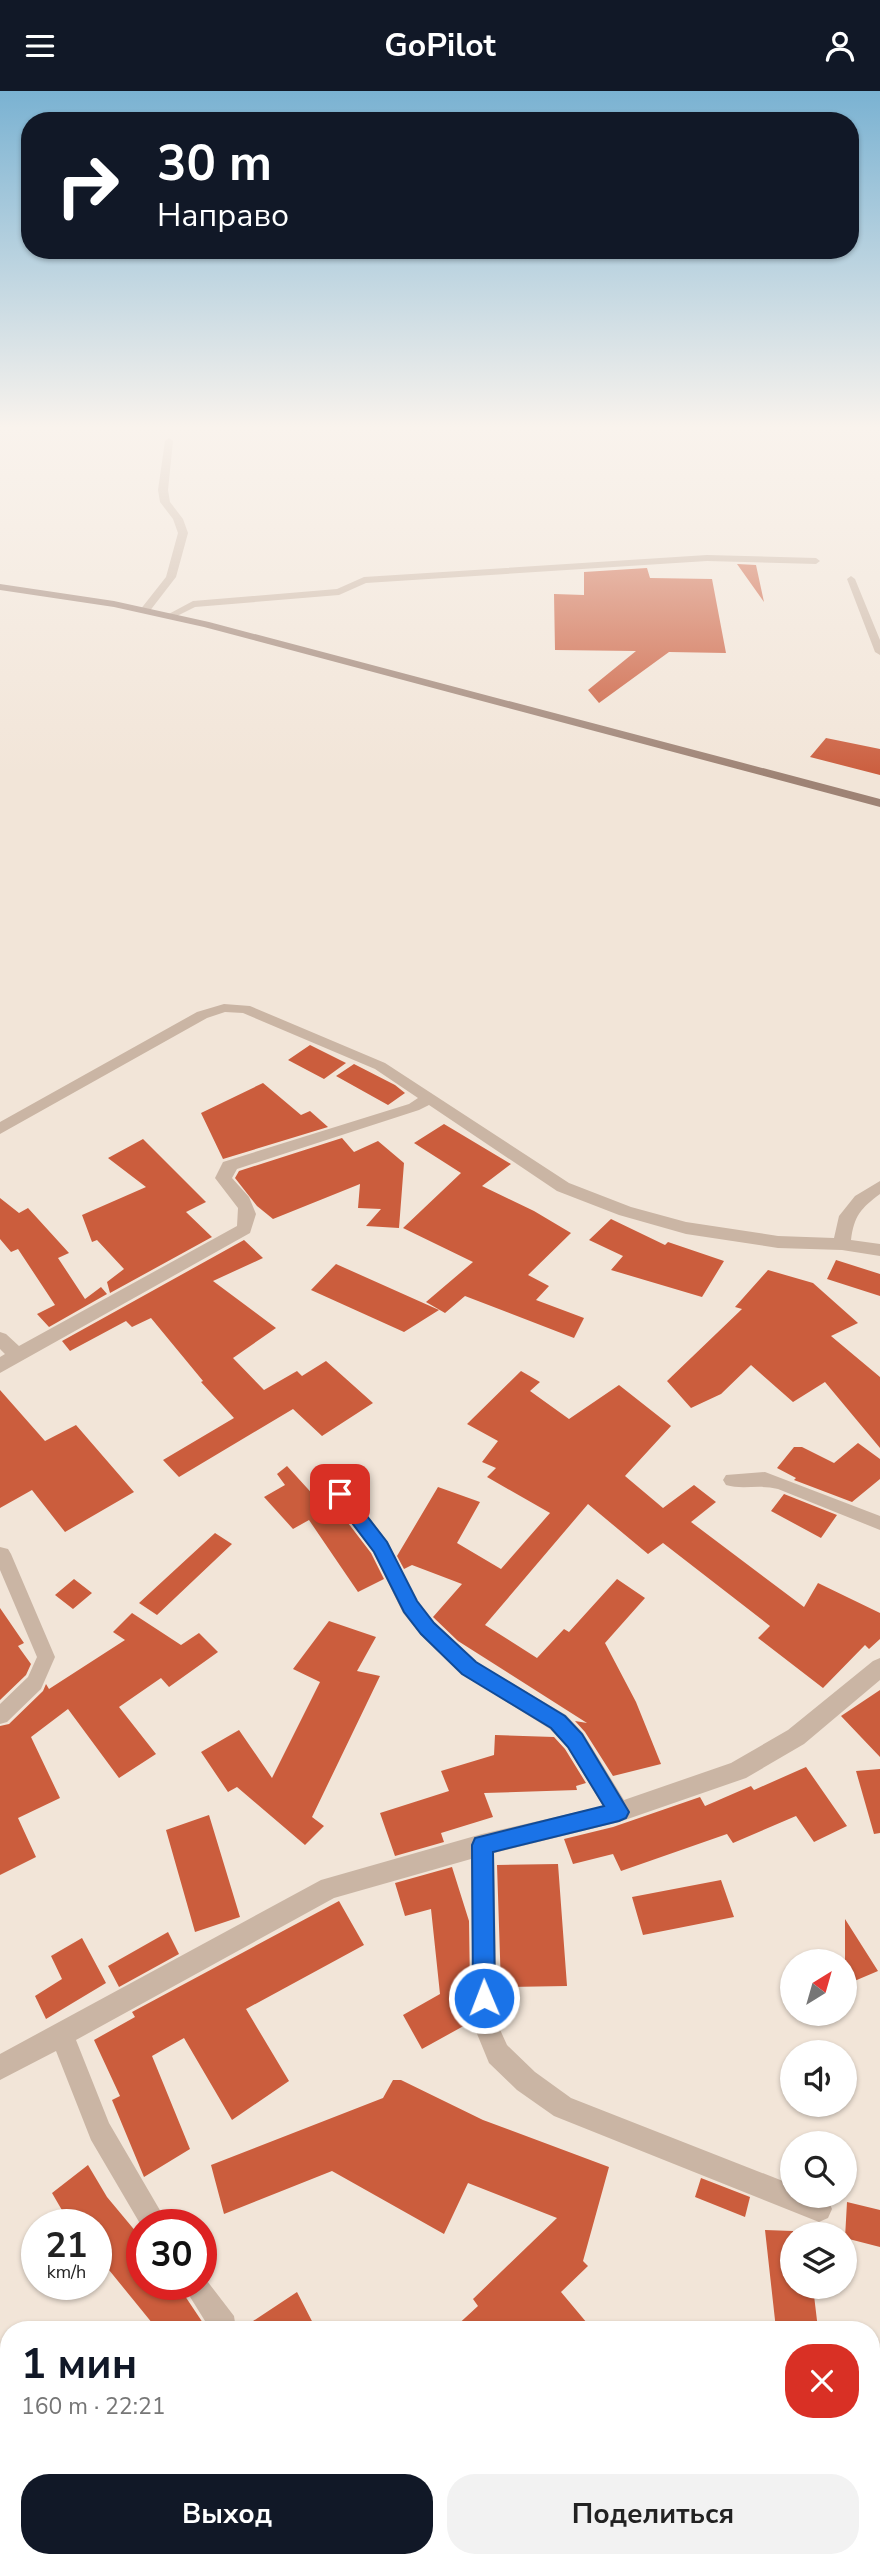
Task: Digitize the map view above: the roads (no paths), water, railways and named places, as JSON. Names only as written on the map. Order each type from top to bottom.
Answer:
[{"type":"main road","points":[[0,587],[170,616],[880,803]]},
{"type":"street","points":[[145,610],[171,577],[180,546]]},
{"type":"street","points":[[0,1129],[191,1021],[224,1008],[245,1009],[380,1066],[563,1187],[625,1211],[686,1228],[765,1240],[842,1244],[880,1250]]},
{"type":"street","points":[[0,1366],[244,1229],[249,1221],[248,1207],[223,1178],[229,1172],[229,1166],[414,1107],[428,1099]]},
{"type":"street","points":[[842,1244],[845,1220],[861,1200],[880,1186]]},
{"type":"street","points":[[0,1338],[17,1355]]},
{"type":"street","points":[[340,1494],[380,1547],[410,1607],[428,1629],[469,1668],[558,1722],[575,1740],[619,1812]]},
{"type":"street","points":[[0,2068],[329,1888],[482,1845],[619,1812],[738,1770],[796,1737],[880,1667]]},
{"type":"street","points":[[482,1845],[485,2024],[498,2054],[526,2081],[563,2107],[819,2209]]},
{"type":"street","points":[[62,2035],[100,2131],[146,2209]]},
{"type":"street","points":[[206,2300],[220,2321]]},
{"type":"lane","points":[[170,616],[193,604],[339,592],[364,580],[707,558],[816,561]]},
{"type":"lane","points":[[851,579],[880,652]]},
{"type":"lane","points":[[732,1480],[765,1479],[880,1523]]},
{"type":"lane","points":[[0,1716],[30,1689],[43,1672],[46,1657],[2,1554]]}]
